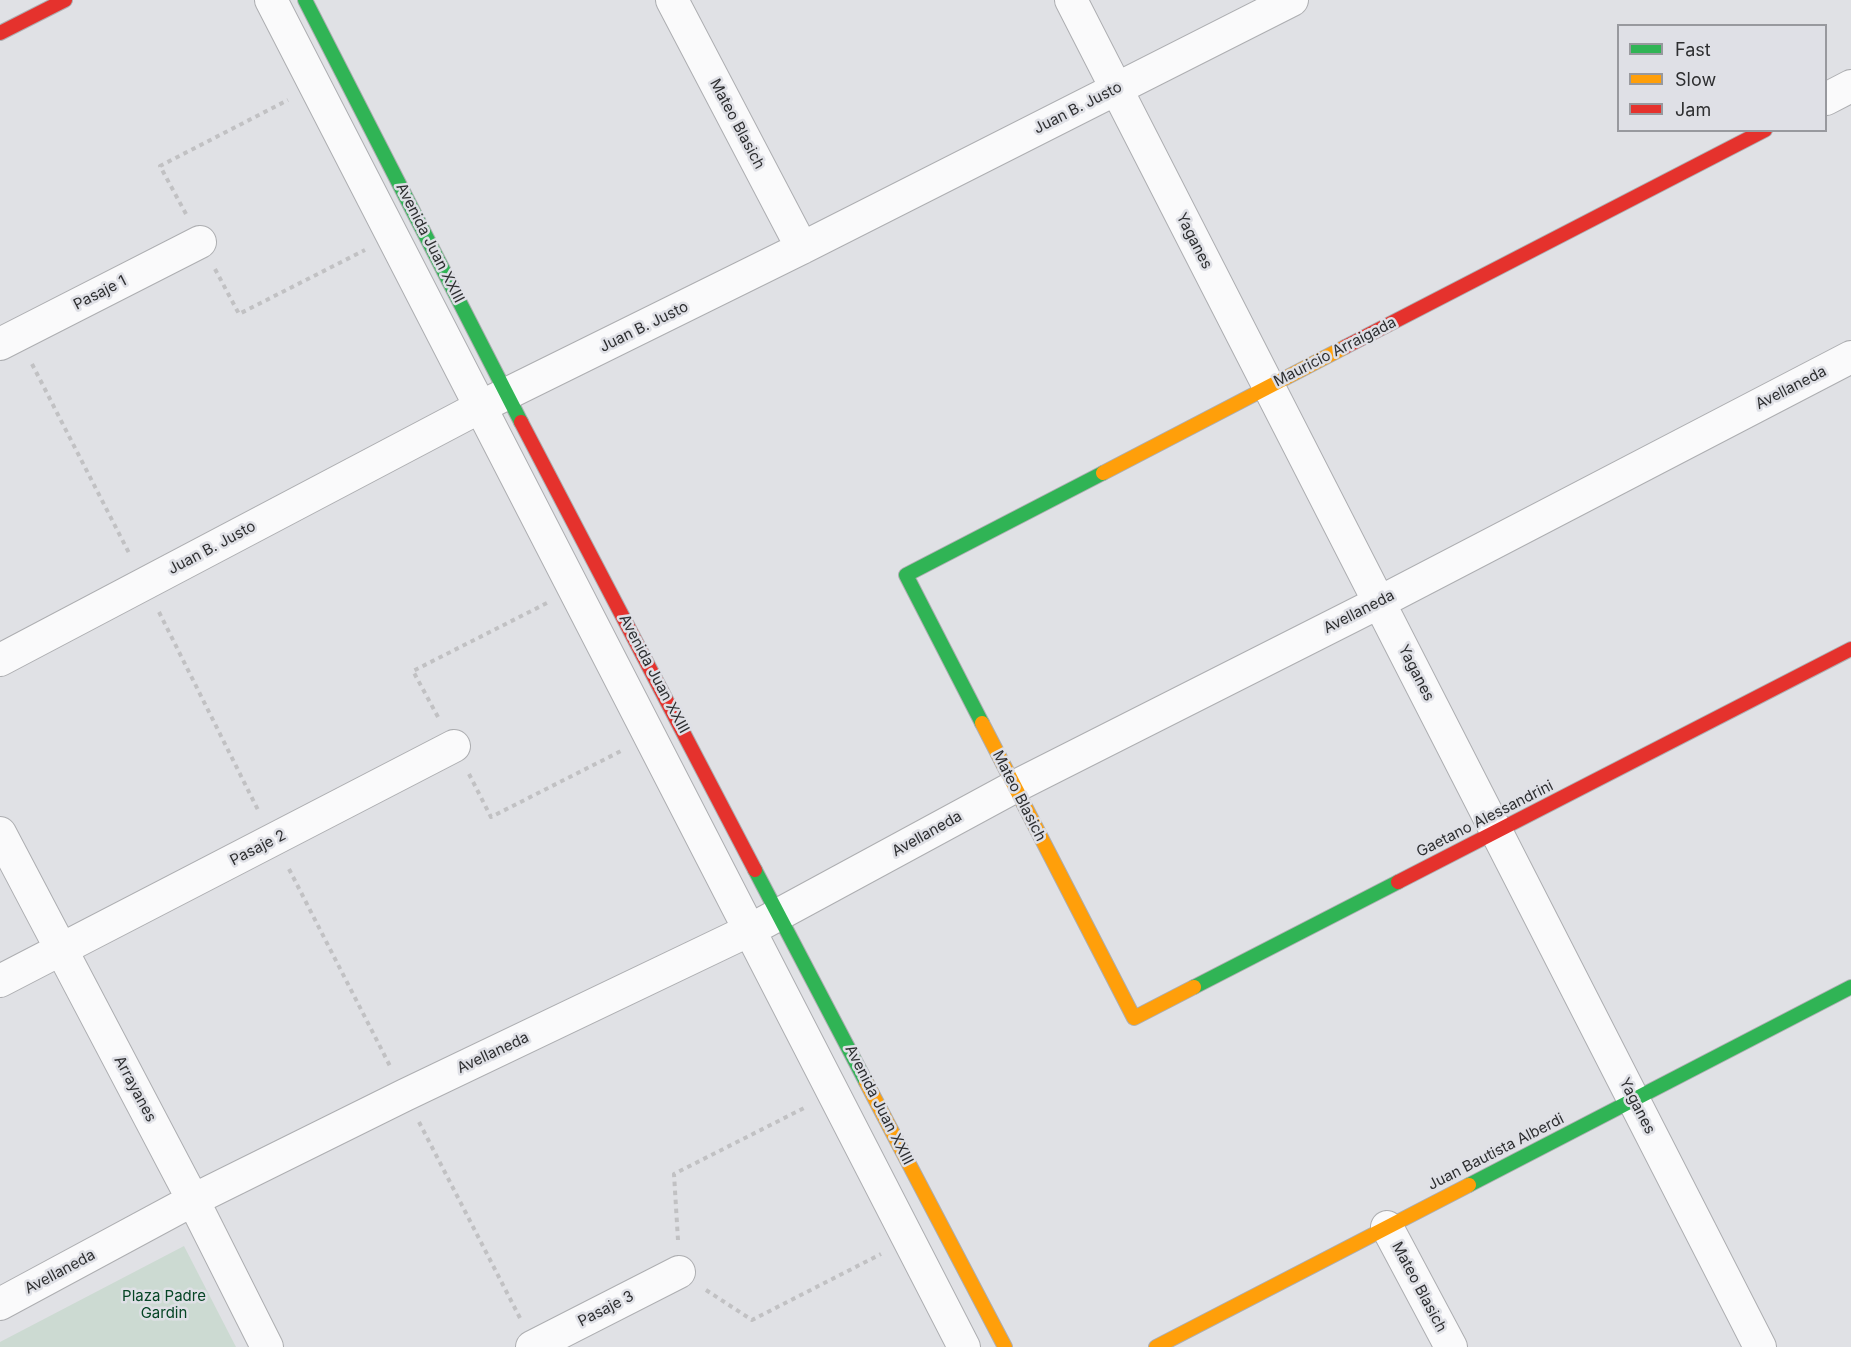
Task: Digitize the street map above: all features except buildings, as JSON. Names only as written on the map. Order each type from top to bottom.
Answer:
[{"type":"street","points":[[0,33],[65,0]]},
{"type":"street","name":"Avenida Juan XXIII","points":[[271,0],[393,236],[494,401],[780,915],[1005,1347]]},
{"type":"street","name":"Avenida Juan XXIII","points":[[305,0],[494,401],[574,589],[964,1347]]},
{"type":"street","name":"Mateo Blasich","points":[[672,0],[802,248]]},
{"type":"street","name":"Yaganes","points":[[1071,0],[1499,831],[1760,1347]]},
{"type":"street","name":"Juan B. Justo","points":[[0,660],[494,401],[1292,0]]},
{"type":"street","points":[[1827,98],[1851,86]]},
{"type":"street","name":"Mauricio Arraigada","points":[[906,575],[1761,132]]},
{"type":"street","name":"Pasaje 1","points":[[0,344],[200,242]]},
{"type":"street","name":"Avellaneda","points":[[0,1304],[194,1200],[405,1095],[780,915],[1014,787],[1380,602],[1851,357]]},
{"type":"street","name":"Mateo Blasich","points":[[906,575],[1134,1017]]},
{"type":"street","name":"Gaetano Alessandrini","points":[[1134,1017],[1851,649]]},
{"type":"street","name":"Pasaje 2","points":[[0,981],[454,746]]},
{"type":"street","name":"Arrayanes","points":[[0,833],[194,1200],[267,1347]]},
{"type":"street","name":"Juan Bautista Alberdi","points":[[1156,1347],[1851,987]]},
{"type":"street","name":"Mateo Blasich","points":[[1388,1227],[1451,1347]]},
{"type":"street","name":"Pasaje 3","points":[[532,1347],[679,1272]]},
{"type":"path","points":[[316,86],[160,166],[239,314],[393,236]]},
{"type":"path","points":[[574,589],[413,671],[491,816],[650,736]]},
{"type":"path","points":[[834,1093],[674,1174],[679,1272],[752,1320],[909,1240]]},
{"type":"green space","name":"Plaza Padre Gardin","points":[[184,1246],[236,1347],[0,1347],[0,1342]]},
{"type":"traffic: fast","points":[[305,0],[521,422]]},
{"type":"traffic: fast","points":[[982,723],[906,575],[1103,473]]},
{"type":"traffic: fast","points":[[755,870],[866,1082]]},
{"type":"traffic: fast","points":[[1194,987],[1398,882]]},
{"type":"traffic: fast","points":[[1469,1185],[1851,987]]},
{"type":"traffic: slow","points":[[1103,473],[1345,347]]},
{"type":"traffic: slow","points":[[982,723],[1134,1018],[1194,987]]},
{"type":"traffic: slow","points":[[866,1082],[1005,1347]]},
{"type":"traffic: slow","points":[[1156,1347],[1469,1185]]},
{"type":"traffic: jam","points":[[0,33],[65,0]]},
{"type":"traffic: jam","points":[[1345,347],[1761,132]]},
{"type":"traffic: jam","points":[[521,422],[755,870]]},
{"type":"traffic: jam","points":[[1398,882],[1851,649]]}]
